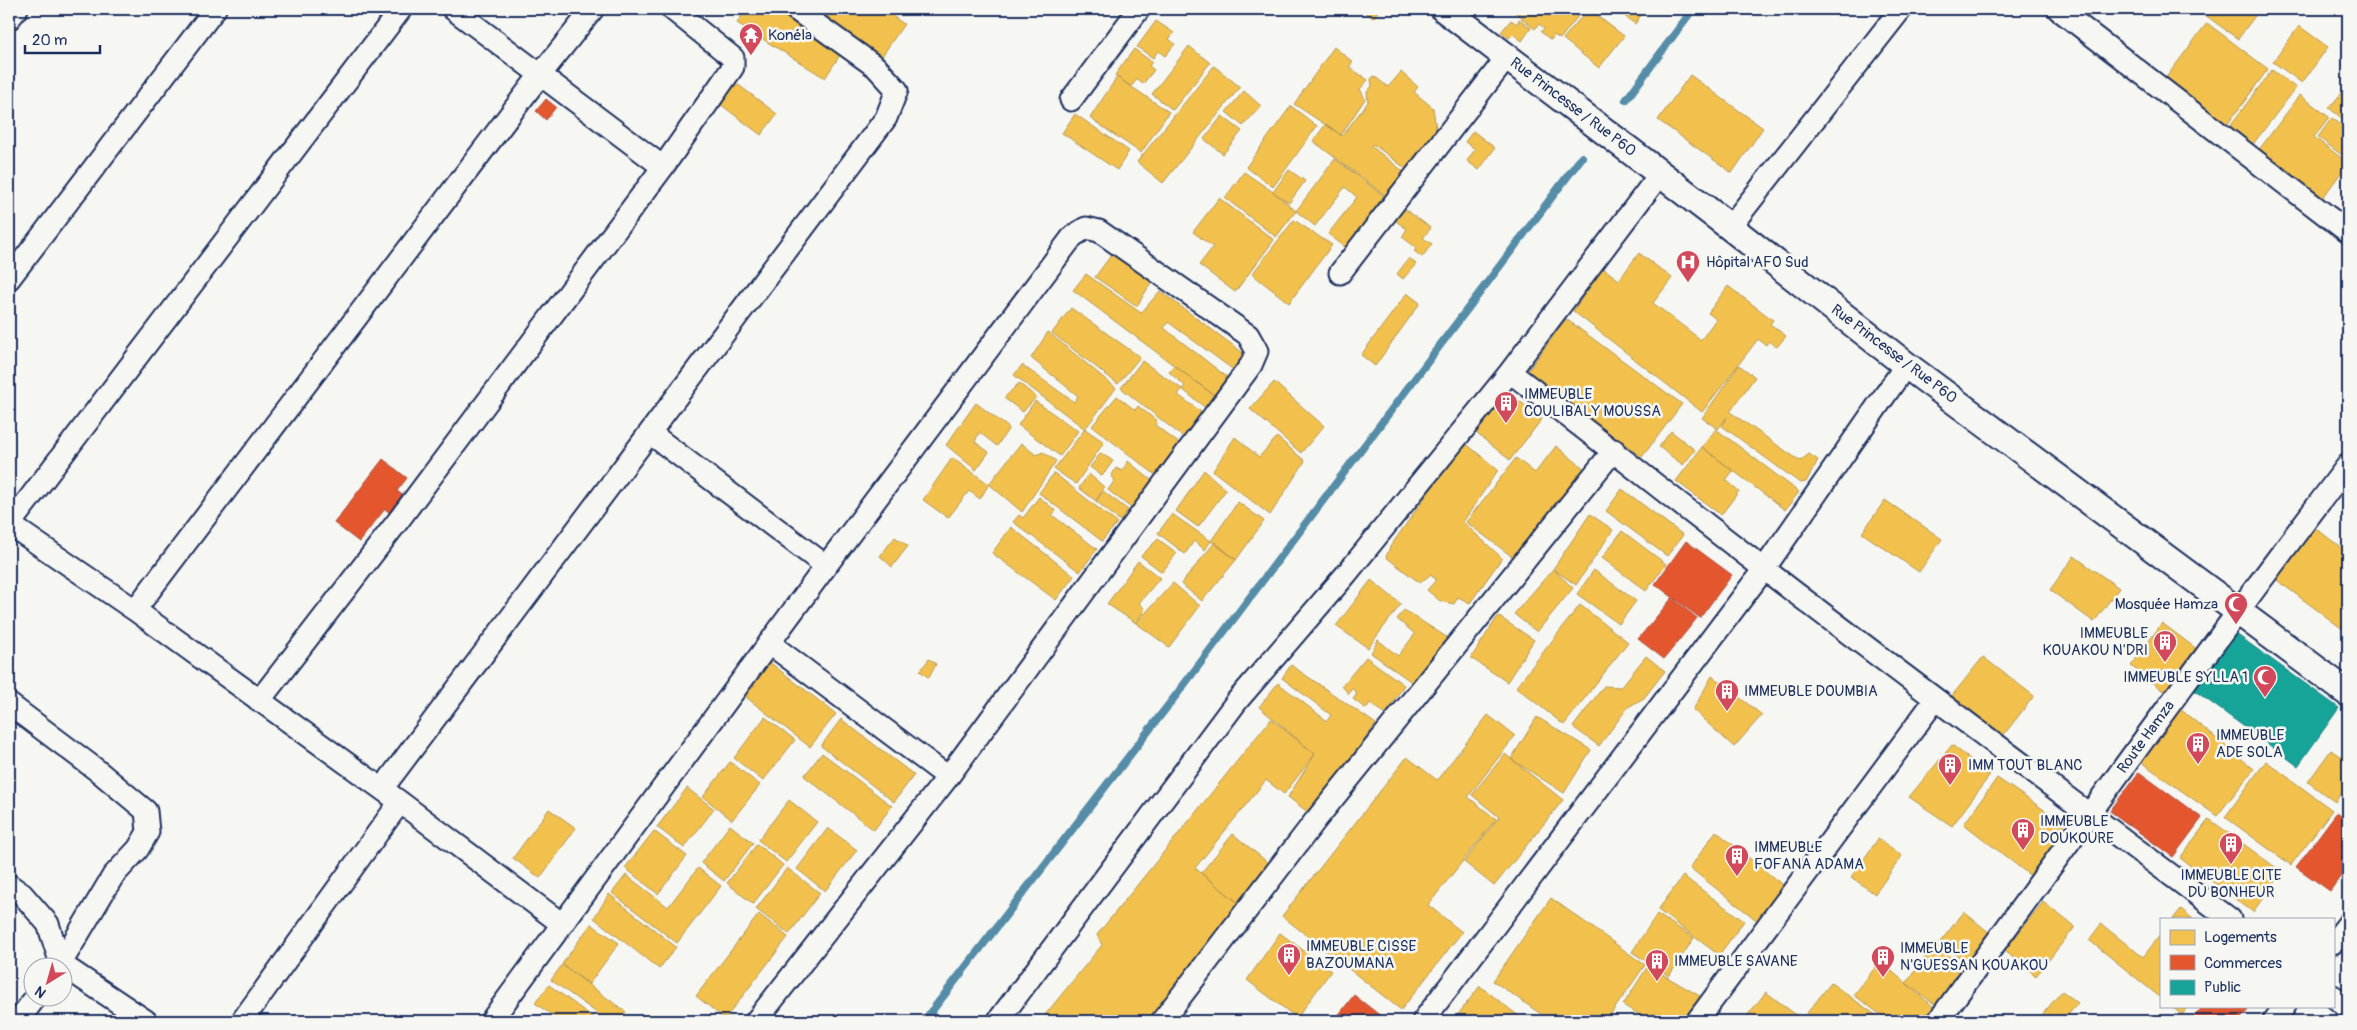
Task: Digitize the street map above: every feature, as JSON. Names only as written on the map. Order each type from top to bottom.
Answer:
[{"type":"street","points":[[9,19],[16,9]]},
{"type":"street","points":[[9,279],[215,9]]},
{"type":"street","points":[[401,9],[9,524],[135,610],[400,802],[562,924]]},
{"type":"street","points":[[453,9],[663,167]]},
{"type":"street","points":[[135,610],[540,75],[593,9]]},
{"type":"street","points":[[260,701],[398,521],[663,167],[733,66],[733,58],[725,49],[672,9]]},
{"type":"street","points":[[382,789],[886,118],[897,90],[876,67],[795,9]]},
{"type":"street","points":[[1071,100],[1139,9]]},
{"type":"street","name":"Rue Princesse / Rue P60","points":[[1444,9],[1508,56],[1906,364],[2348,693]]},
{"type":"street","points":[[1730,227],[1901,9]]},
{"type":"street","points":[[2058,9],[2348,232]]},
{"type":"street","points":[[1340,273],[1508,56]]},
{"type":"street","points":[[998,1021],[1237,701],[1348,572],[1510,372],[1660,174]]},
{"type":"street","points":[[491,1021],[826,566],[1073,236],[1086,228],[1099,231],[1248,335],[1257,351],[1252,365],[948,777],[756,1021]]},
{"type":"street","points":[[1423,1021],[1764,569],[1906,364]]},
{"type":"street","points":[[1510,372],[1614,450],[1764,569],[1935,700],[2229,918]]},
{"type":"street","points":[[650,434],[826,566]]},
{"type":"street","points":[[1162,1021],[1316,821],[1614,450]]},
{"type":"street","name":"Route Hamza","points":[[1938,1021],[2237,611],[2348,465]]},
{"type":"street","points":[[769,643],[948,777]]},
{"type":"street","points":[[1697,1021],[1935,700]]},
{"type":"street","points":[[9,704],[98,771],[146,811],[148,832],[138,849],[113,876],[64,958]]},
{"type":"street","points":[[242,1021],[400,802]]},
{"type":"street","points":[[9,885],[22,894],[48,924],[57,958]]},
{"type":"street","points":[[2334,942],[2348,924]]},
{"type":"street","points":[[72,974],[146,1021]]},
{"type":"street","points":[[2334,997],[2348,1008]]},
{"type":"street","points":[[18,1021],[28,1008]]},
{"type":"street","points":[[2274,1021],[2284,1008]]},
{"type":"building: Logements","points":[[746,9],[774,9],[842,52],[825,78],[737,23]]},
{"type":"building: Logements","points":[[807,9],[882,9],[904,24],[880,59]]},
{"type":"building: Logements","points":[[1360,9],[1380,9],[1373,18]]},
{"type":"building: Logements","points":[[1483,9],[1496,9],[1491,15]]},
{"type":"building: Logements","points":[[1510,9],[1525,9],[1520,16]]},
{"type":"building: Logements","points":[[1528,9],[1583,9],[1581,12],[1578,10],[1576,13],[1579,15],[1560,39],[1554,35],[1551,40],[1541,32],[1544,28],[1539,24],[1535,29],[1521,18],[1525,13],[1527,15]]},
{"type":"building: Logements","points":[[1588,9],[1624,36],[1599,68],[1563,39]]},
{"type":"building: Logements","points":[[1615,9],[1645,9],[1635,24]]},
{"type":"building: Logements","points":[[2070,9],[2092,9],[2084,19]]},
{"type":"building: Logements","points":[[2197,9],[2260,9],[2238,39]]},
{"type":"building: Logements","points":[[1519,19],[1531,28],[1522,41],[1513,34],[1509,38],[1501,32],[1511,20],[1517,24]]},
{"type":"building: Logements","points":[[1156,21],[1174,33],[1169,39],[1175,44],[1165,56],[1158,51],[1153,58],[1137,47]]},
{"type":"building: Logements","points":[[2207,23],[2268,69],[2227,125],[2165,79]]},
{"type":"building: Logements","points":[[2299,26],[2328,47],[2302,83],[2273,62]]},
{"type":"building: Logements","points":[[1189,46],[1210,63],[1173,110],[1152,94]]},
{"type":"building: Logements","points":[[1334,47],[1353,62],[1349,67],[1368,80],[1360,89],[1365,99],[1341,135],[1294,104]]},
{"type":"building: Logements","points":[[1134,49],[1152,62],[1149,66],[1154,70],[1143,84],[1137,79],[1131,87],[1115,75]]},
{"type":"building: Logements","points":[[1214,66],[1240,87],[1163,183],[1137,162]]},
{"type":"building: Logements","points":[[2272,70],[2296,88],[2253,144],[2229,127]]},
{"type":"building: Logements","points":[[1401,72],[1418,87],[1414,92],[1433,108],[1437,135],[1409,171],[1373,144],[1371,146],[1408,175],[1390,199],[1313,141],[1326,124],[1342,136],[1368,102],[1367,92],[1372,86],[1371,79],[1374,76],[1388,87]]},
{"type":"building: Logements","points":[[1690,75],[1763,128],[1732,173],[1658,120]]},
{"type":"building: Logements","points":[[1117,77],[1169,112],[1141,153],[1090,118]]},
{"type":"building: Logements","points":[[732,80],[777,114],[761,135],[716,101]]},
{"type":"building: Logements","points":[[2348,85],[2348,123],[2329,108]]},
{"type":"building: Logements","points":[[1244,91],[1261,106],[1243,126],[1226,112]]},
{"type":"building: Logements","points":[[2300,95],[2329,117],[2314,137],[2348,163],[2322,199],[2258,151]]},
{"type":"building: Logements","points":[[1291,106],[1317,126],[1273,187],[1246,167]]},
{"type":"building: Logements","points":[[1075,114],[1129,151],[1117,170],[1062,133]]},
{"type":"building: Logements","points":[[1222,116],[1242,131],[1223,154],[1204,139]]},
{"type":"building: Logements","points":[[2332,118],[2348,130],[2347,159],[2318,137]]},
{"type":"building: Logements","points":[[1473,131],[1495,148],[1479,170],[1467,161],[1475,149],[1465,142]]},
{"type":"building: Logements","points":[[1335,159],[1388,199],[1349,250],[1328,234],[1357,197],[1345,187],[1315,226],[1296,211]]},
{"type":"building: Logements","points":[[1289,170],[1305,181],[1289,203],[1273,192]]},
{"type":"building: Logements","points":[[1244,172],[1296,211],[1276,237],[1225,198]]},
{"type":"building: Logements","points":[[1219,198],[1274,240],[1235,292],[1199,265],[1213,247],[1193,232]]},
{"type":"building: Logements","points":[[1402,207],[1431,228],[1423,238],[1432,244],[1422,257],[1414,251],[1417,248],[1402,237],[1407,229],[1393,219]]},
{"type":"building: Logements","points":[[1294,220],[1332,245],[1289,303],[1252,274]]},
{"type":"building: Logements","points":[[1639,253],[1672,278],[1653,303],[1701,340],[1716,319],[1708,313],[1728,286],[1773,320],[1770,324],[1786,336],[1777,347],[1769,341],[1766,345],[1758,339],[1702,412],[1573,311],[1603,268],[1619,280]]},
{"type":"building: Logements","points":[[1112,254],[1152,281],[1137,306],[1095,277]]},
{"type":"building: Logements","points":[[1409,258],[1416,264],[1403,279],[1397,274]]},
{"type":"building: Logements","points":[[1086,274],[1141,313],[1160,291],[1246,355],[1235,371],[1168,322],[1164,328],[1227,377],[1215,396],[1073,290]]},
{"type":"building: Logements","points":[[1407,293],[1420,303],[1375,366],[1361,355]]},
{"type":"building: Logements","points":[[1071,308],[1140,357],[1118,384],[1052,333]]},
{"type":"building: Logements","points":[[1566,319],[1682,404],[1642,457],[1527,372]]},
{"type":"building: Logements","points":[[1048,332],[1116,388],[1085,429],[1014,375],[1022,365],[1074,402],[1078,396],[1031,358]]},
{"type":"building: Logements","points":[[1142,361],[1182,389],[1178,395],[1204,414],[1187,440],[1121,388]]},
{"type":"building: Logements","points":[[1739,365],[1755,377],[1730,412],[1800,461],[1809,454],[1818,460],[1806,482],[1800,483],[1722,426],[1727,417],[1718,429],[1702,418]]},
{"type":"building: Logements","points":[[1175,366],[1215,396],[1208,410],[1182,389],[1185,386],[1169,372]]},
{"type":"building: Logements","points":[[1274,382],[1324,426],[1301,453],[1250,409]]},
{"type":"building: Logements","points":[[1019,383],[1036,397],[1023,412],[1004,398]]},
{"type":"building: Logements","name":"IMMEUBLE COULIBALY MOUSSA","points":[[1503,388],[1542,419],[1510,460],[1471,429]]},
{"type":"building: Logements","points":[[1117,396],[1135,410],[1138,406],[1157,421],[1155,425],[1181,445],[1157,476],[1092,426]]},
{"type":"building: Logements","points":[[1035,401],[1078,431],[1060,456],[1018,425]]},
{"type":"building: Logements","points":[[976,403],[1009,428],[997,446],[979,432],[975,442],[989,452],[976,470],[946,445]]},
{"type":"building: Logements","points":[[1085,429],[1104,442],[1076,484],[1054,469]]},
{"type":"building: Logements","points":[[1716,429],[1799,492],[1785,510],[1702,447]]},
{"type":"building: Logements","points":[[1671,431],[1695,450],[1683,465],[1659,447]]},
{"type":"building: Logements","points":[[1235,437],[1259,457],[1277,437],[1305,461],[1270,515],[1213,471]]},
{"type":"building: Logements","points":[[1464,442],[1498,470],[1463,522],[1502,558],[1470,603],[1458,597],[1454,604],[1440,601],[1427,590],[1436,580],[1431,574],[1420,583],[1386,557],[1390,547]]},
{"type":"building: Logements","points":[[1021,443],[1036,455],[1043,452],[1056,461],[1022,512],[989,484]]},
{"type":"building: Logements","points":[[1556,446],[1591,474],[1522,564],[1466,522],[1516,458],[1535,473]]},
{"type":"building: Logements","points":[[1702,447],[1733,471],[1726,480],[1739,491],[1721,515],[1676,481]]},
{"type":"building: Logements","points":[[1101,453],[1113,461],[1102,476],[1090,467]]},
{"type":"building: Logements","points":[[952,458],[989,484],[980,499],[969,491],[948,518],[923,500]]},
{"type":"building: Logements","points":[[1128,461],[1152,481],[1131,508],[1108,490],[1115,480],[1111,477],[1116,468],[1122,471]]},
{"type":"building: Logements","points":[[1204,470],[1226,490],[1198,527],[1176,511]]},
{"type":"building: Logements","points":[[1054,473],[1117,523],[1102,541],[1039,493]]},
{"type":"building: Logements","points":[[1089,474],[1104,487],[1096,501],[1079,488]]},
{"type":"building: Logements","points":[[1622,489],[1683,535],[1667,556],[1606,511]]},
{"type":"building: Logements","points":[[1103,491],[1128,510],[1120,521],[1096,501]]},
{"type":"building: Logements","points":[[1039,497],[1056,511],[1052,515],[1097,549],[1080,572],[1013,522],[1019,515],[1023,518]]},
{"type":"building: Logements","points":[[1885,500],[1942,539],[1919,572],[1862,533]]},
{"type":"building: Logements","points":[[1238,502],[1264,521],[1236,560],[1211,541]]},
{"type":"building: Logements","points":[[1172,514],[1211,541],[1205,550],[1194,541],[1185,554],[1158,533]]},
{"type":"building: Logements","points":[[1590,514],[1613,530],[1576,585],[1553,569]]},
{"type":"building: Logements","points":[[2313,526],[2348,553],[2348,633],[2274,578]]},
{"type":"building: Logements","points":[[1011,527],[1074,576],[1056,600],[992,553]]},
{"type":"building: Logements","points":[[1622,531],[1666,564],[1646,591],[1602,558]]},
{"type":"building: Logements","points":[[895,537],[908,546],[892,567],[880,556]]},
{"type":"building: Logements","points":[[1158,539],[1177,553],[1162,572],[1141,556]]},
{"type":"building: Logements","points":[[1215,542],[1236,560],[1202,601],[1181,584]]},
{"type":"building: Logements","points":[[2074,556],[2119,588],[2094,622],[2050,590]]},
{"type":"building: Logements","points":[[1138,561],[1160,578],[1139,603],[1145,609],[1136,623],[1107,604]]},
{"type":"building: Logements","points":[[1553,569],[1573,588],[1537,632],[1514,614]]},
{"type":"building: Logements","points":[[1594,570],[1636,601],[1619,624],[1577,594]]},
{"type":"building: Logements","points":[[1371,580],[1401,604],[1368,648],[1336,626]]},
{"type":"building: Logements","points":[[1173,583],[1200,606],[1169,647],[1136,623]]},
{"type":"building: Logements","points":[[1580,605],[1628,642],[1564,725],[1516,687]]},
{"type":"building: Logements","points":[[1404,610],[1448,638],[1413,683],[1371,653],[1378,640],[1398,656],[1415,634],[1397,619]]},
{"type":"building: Logements","points":[[1498,616],[1534,640],[1507,682],[1471,658]]},
{"type":"building: Logements","name":"IMMEUBLE KOUAKOU N'DRI","points":[[2162,623],[2198,650],[2171,697],[2131,666]]},
{"type":"building: Logements","points":[[1646,656],[1665,671],[1644,698],[1628,707],[1599,746],[1573,727],[1604,686],[1621,687]]},
{"type":"building: Logements","points":[[1366,657],[1404,685],[1386,714],[1370,703],[1366,709],[1353,699],[1357,694],[1352,688],[1349,694],[1342,686]]},
{"type":"building: Logements","points":[[1983,657],[2034,696],[2002,737],[1951,697]]},
{"type":"building: Logements","points":[[929,659],[936,664],[929,678],[920,671]]},
{"type":"building: Logements","points":[[768,661],[836,714],[810,747],[742,694]]},
{"type":"building: Logements","points":[[1291,665],[1376,724],[1309,813],[1288,797],[1315,754],[1259,707],[1278,683],[1327,721],[1331,715],[1282,678]]},
{"type":"building: Logements","name":"IMMEUBLE DOUMBIA","points":[[1712,676],[1762,715],[1734,747],[1693,710]]},
{"type":"building: Logements","name":"IMMEUBLE ADE SOLA","points":[[2180,709],[2254,769],[2217,816],[2141,762]]},
{"type":"building: Logements","points":[[1488,715],[1515,736],[1468,797],[1496,819],[1428,905],[1462,932],[1401,1010],[1282,916],[1407,757],[1437,780]]},
{"type":"building: Logements","points":[[765,717],[795,740],[763,781],[734,758]]},
{"type":"building: Logements","points":[[1537,717],[1591,750],[1564,793],[1511,759]]},
{"type":"building: Logements","points":[[841,719],[914,775],[894,802],[821,746]]},
{"type":"building: Logements","points":[[1271,719],[1315,754],[1284,794],[1266,780],[1195,868],[1241,905],[1147,1021],[1040,1021],[1102,945],[1097,935]]},
{"type":"building: Logements","name":"IMM TOUT BLANC","points":[[1952,745],[1990,775],[1952,826],[1909,797]]},
{"type":"building: Logements","points":[[2331,750],[2348,762],[2348,784],[2335,802],[2308,782]]},
{"type":"building: Logements","points":[[822,753],[892,806],[874,830],[804,776]]},
{"type":"building: Logements","points":[[1505,754],[1563,800],[1494,886],[1464,862],[1499,817],[1472,795]]},
{"type":"building: Logements","points":[[2266,761],[2332,810],[2291,865],[2225,817]]},
{"type":"building: Logements","points":[[730,762],[760,785],[732,820],[703,797]]},
{"type":"building: Logements","name":"IMMEUBLE DOUKOURE","points":[[1997,778],[2065,824],[2032,877],[1964,824]]},
{"type":"building: Logements","points":[[687,788],[714,809],[684,848],[657,827]]},
{"type":"building: Logements","points":[[789,800],[817,822],[786,862],[758,840]]},
{"type":"building: Logements","points":[[549,809],[576,828],[540,878],[513,858]]},
{"type":"building: Logements","name":"IMMEUBLE CITE DU BONHEUR","points":[[2209,819],[2282,872],[2253,912],[2180,858]]},
{"type":"building: Logements","points":[[730,825],[753,843],[724,881],[701,863]]},
{"type":"building: Logements","points":[[828,828],[857,850],[825,891],[797,869]]},
{"type":"building: Logements","points":[[654,831],[687,856],[658,894],[625,868]]},
{"type":"building: Logements","name":"IMMEUBLE FOFANA ADAMA","points":[[1716,831],[1785,887],[1759,922],[1690,868]]},
{"type":"building: Logements","points":[[1233,834],[1272,866],[1241,905],[1201,873]]},
{"type":"building: Logements","points":[[1878,839],[1902,856],[1875,894],[1851,877]]},
{"type":"building: Logements","points":[[757,844],[783,865],[753,904],[727,883]]},
{"type":"building: Logements","points":[[698,868],[721,886],[677,943],[612,893],[626,875],[668,907]]},
{"type":"building: Logements","points":[[787,868],[820,893],[789,934],[756,909]]},
{"type":"building: Logements","points":[[1683,876],[1744,921],[1719,955],[1658,910]]},
{"type":"building: Logements","points":[[609,894],[676,947],[659,969],[594,918]]},
{"type":"building: Logements","points":[[1551,898],[1645,965],[1606,1021],[1551,1021],[1493,981]]},
{"type":"building: Logements","points":[[2043,902],[2075,927],[2036,976],[2005,950]]},
{"type":"building: Logements","points":[[2181,909],[2192,918],[2174,918]]},
{"type":"building: Logements","points":[[1964,912],[1991,934],[1967,963],[1940,942]]},
{"type":"building: Logements","points":[[759,914],[788,937],[725,1019],[696,996]]},
{"type":"building: Logements","points":[[1657,914],[1694,938],[1669,976],[1632,952]]},
{"type":"building: Logements","points":[[591,924],[619,943],[589,984],[562,964]]},
{"type":"building: Logements","points":[[2101,924],[2143,957],[2160,935],[2160,997],[2089,940]]},
{"type":"building: Logements","name":"IMMEUBLE CISSE BAZOUMANA","points":[[1280,933],[1331,971],[1297,1018],[1247,980]]},
{"type":"building: Logements","points":[[1936,943],[1961,966],[1937,1006],[1906,983]]},
{"type":"building: Logements","name":"IMMEUBLE N'GUESSAN KOUAKOU","points":[[1880,961],[1936,1009],[1926,1021],[1889,1021],[1854,995]]},
{"type":"building: Logements","points":[[562,965],[626,1012],[619,1021],[608,1021],[551,980]]},
{"type":"building: Logements","name":"IMMEUBLE SAVANE","points":[[1648,966],[1705,999],[1688,1021],[1649,1021],[1623,1005]]},
{"type":"building: Logements","points":[[1831,983],[1884,1021],[1817,1021],[1807,1013]]},
{"type":"building: Logements","points":[[549,985],[598,1021],[560,1021],[535,1003]]},
{"type":"building: Logements","points":[[1480,986],[1525,1021],[1453,1021]]},
{"type":"building: Logements","points":[[2062,991],[2078,1003],[2063,1021],[2037,1021]]},
{"type":"building: Logements","points":[[1766,992],[1796,1015],[1791,1021],[1743,1021]]},
{"type":"building: Logements","points":[[2173,1008],[2187,1008],[2182,1015]]},
{"type":"building: Logements","points":[[1805,1015],[1814,1021],[1800,1021]]},
{"type":"building: Commerces","points":[[546,99],[556,107],[546,120],[536,111]]},
{"type":"building: Commerces","points":[[383,459],[407,478],[397,491],[405,497],[391,514],[385,509],[359,542],[334,523]]},
{"type":"building: Commerces","points":[[1686,541],[1732,575],[1700,618],[1655,584]]},
{"type":"building: Commerces","points":[[1672,598],[1697,618],[1664,659],[1638,639]]},
{"type":"building: Commerces","points":[[2139,772],[2202,818],[2173,857],[2110,811]]},
{"type":"building: Commerces","points":[[2337,812],[2348,820],[2348,866],[2330,891],[2296,867]]},
{"type":"building: Commerces","points":[[1354,995],[1387,1021],[1334,1021]]},
{"type":"building: Commerces","points":[[2201,1008],[2246,1008],[2248,1010],[2239,1021],[2191,1021]]},
{"type":"building: Public","name":"IMMEUBLE SYLLA 1","points":[[2232,631],[2339,708],[2298,766],[2191,688]]},
{"type":"waterway","points":[[1626,100],[1693,9]]},
{"type":"waterway","points":[[924,1021],[1177,694],[1582,157]]},
{"type":"place","name":"Konéla","points":[[751,56]]},
{"type":"place","name":"Hôpital AFO Sud","points":[[1688,283]]},
{"type":"place","name":"IMMEUBLE COULIBALY MOUSSA","points":[[1506,424]]},
{"type":"place","name":"Mosquée Hamza","points":[[2236,625]]},
{"type":"place","name":"IMMEUBLE KOUAKOU N'DRI","points":[[2165,663]]},
{"type":"place","name":"IMMEUBLE SYLLA 1","points":[[2265,698]]},
{"type":"place","name":"IMMEUBLE DOUMBIA","points":[[1727,712]]},
{"type":"place","name":"IMMEUBLE ADE SOLA","points":[[2198,765]]},
{"type":"place","name":"IMM TOUT BLANC","points":[[1950,786]]},
{"type":"place","name":"IMMEUBLE DOUKOURE","points":[[2023,851]]},
{"type":"place","name":"IMMEUBLE CITE DU BONHEUR","points":[[2231,865]]},
{"type":"place","name":"IMMEUBLE FOFANA ADAMA","points":[[1737,877]]},
{"type":"place","name":"IMMEUBLE CISSE BAZOUMANA","points":[[1289,976]]},
{"type":"place","name":"IMMEUBLE N'GUESSAN KOUAKOU","points":[[1883,978]]},
{"type":"place","name":"IMMEUBLE SAVANE","points":[[1657,982]]}]
